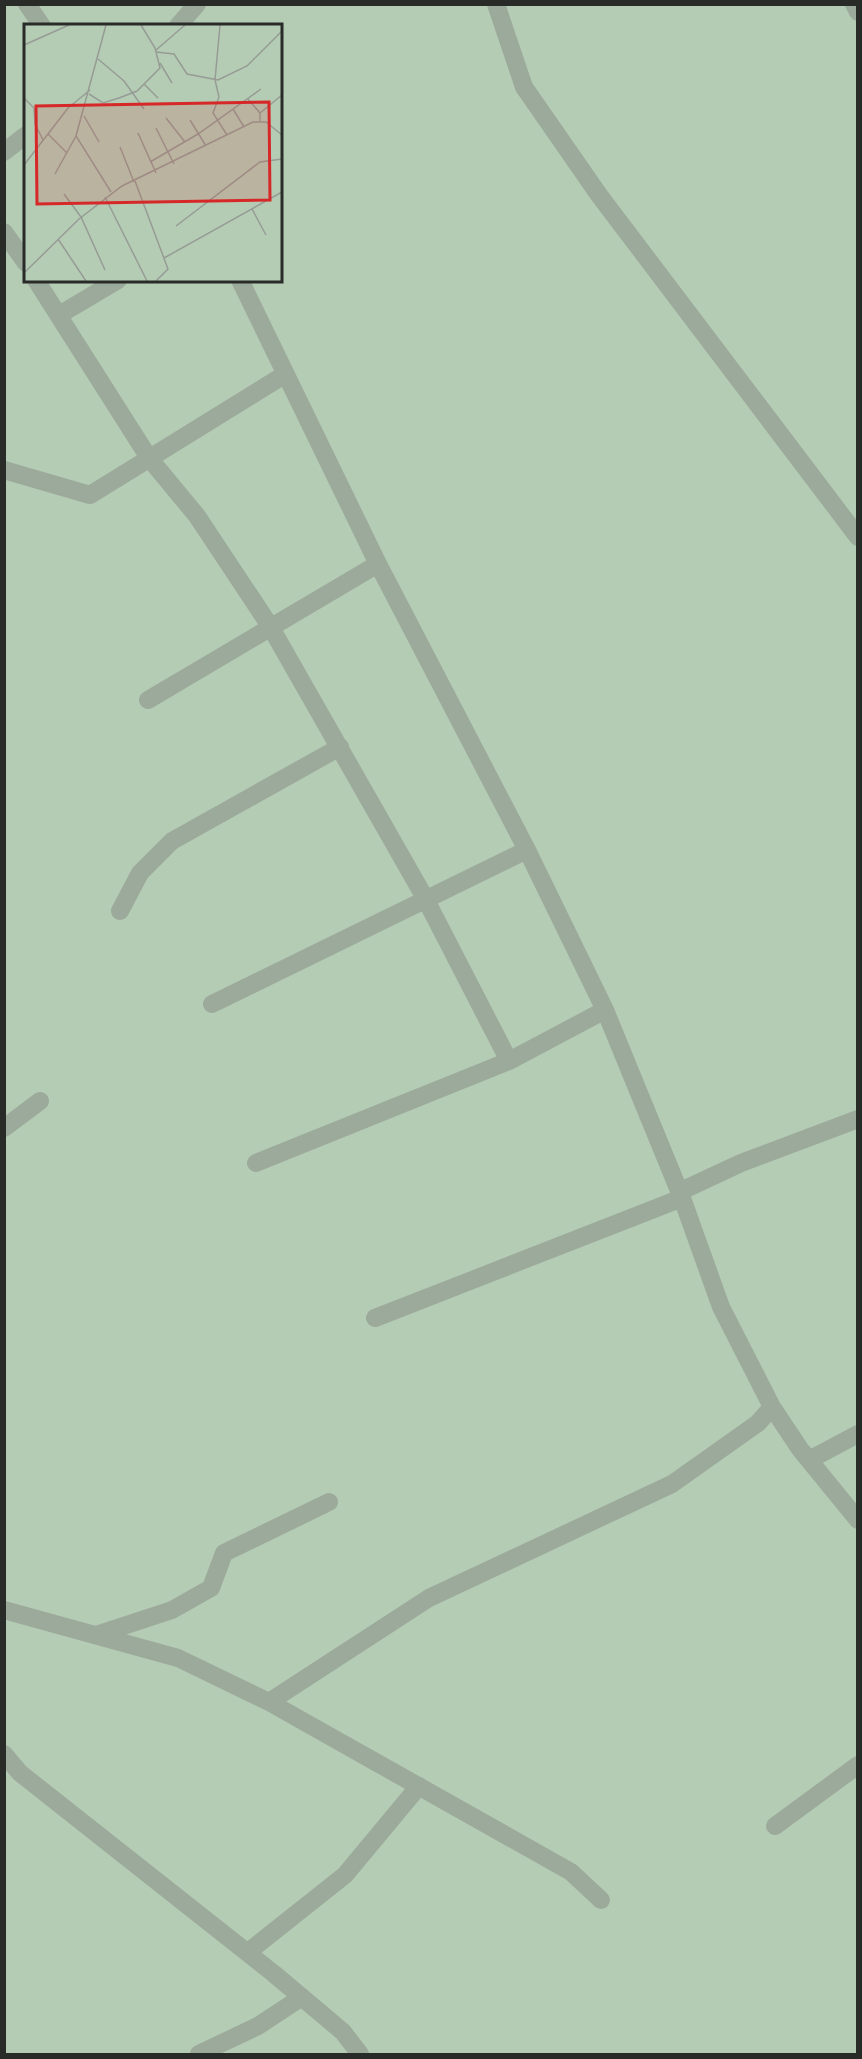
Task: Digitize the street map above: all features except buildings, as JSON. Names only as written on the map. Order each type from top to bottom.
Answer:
[{"type":"street","points":[[27,4],[41,24]]},
{"type":"street","points":[[180,24],[198,4]]},
{"type":"street","points":[[496,4],[524,87],[599,195],[858,537]]},
{"type":"street","points":[[854,4],[858,12]]},
{"type":"street","points":[[4,152],[24,137]]},
{"type":"street","points":[[4,232],[24,261]]},
{"type":"street","points":[[37,282],[149,458],[197,516],[270,626],[425,898],[509,1061]]},
{"type":"street","points":[[58,315],[115,282]]},
{"type":"street","points":[[241,282],[284,375],[378,564],[527,850],[605,1010],[680,1195],[721,1307],[772,1407],[809,1460],[858,1520]]},
{"type":"street","points":[[4,470],[90,495],[284,375]]},
{"type":"street","points":[[148,700],[378,564]]},
{"type":"street","points":[[120,911],[140,873],[171,841],[340,747]]},
{"type":"street","points":[[212,1004],[527,850]]},
{"type":"street","points":[[256,1163],[509,1061],[605,1010]]},
{"type":"street","points":[[4,1128],[40,1101]]},
{"type":"street","points":[[375,1318],[680,1195],[741,1163],[858,1119]]},
{"type":"street","points":[[268,1702],[429,1598],[672,1484],[758,1423],[772,1407]]},
{"type":"street","points":[[809,1460],[858,1434]]},
{"type":"street","points":[[96,1635],[172,1610],[212,1588],[224,1553],[328,1503]]},
{"type":"street","points":[[4,1610],[178,1658],[268,1702],[571,1872],[601,1899]]},
{"type":"street","points":[[4,1754],[20,1773],[302,1997],[342,2032],[360,2055]]},
{"type":"street","points":[[775,1826],[858,1765]]},
{"type":"street","points":[[248,1952],[345,1875],[419,1786]]},
{"type":"street","points":[[199,2055],[258,2026],[302,1997]]},
{"type":"green space","points":[[5,5],[857,5],[857,2054],[5,2054]]}]
